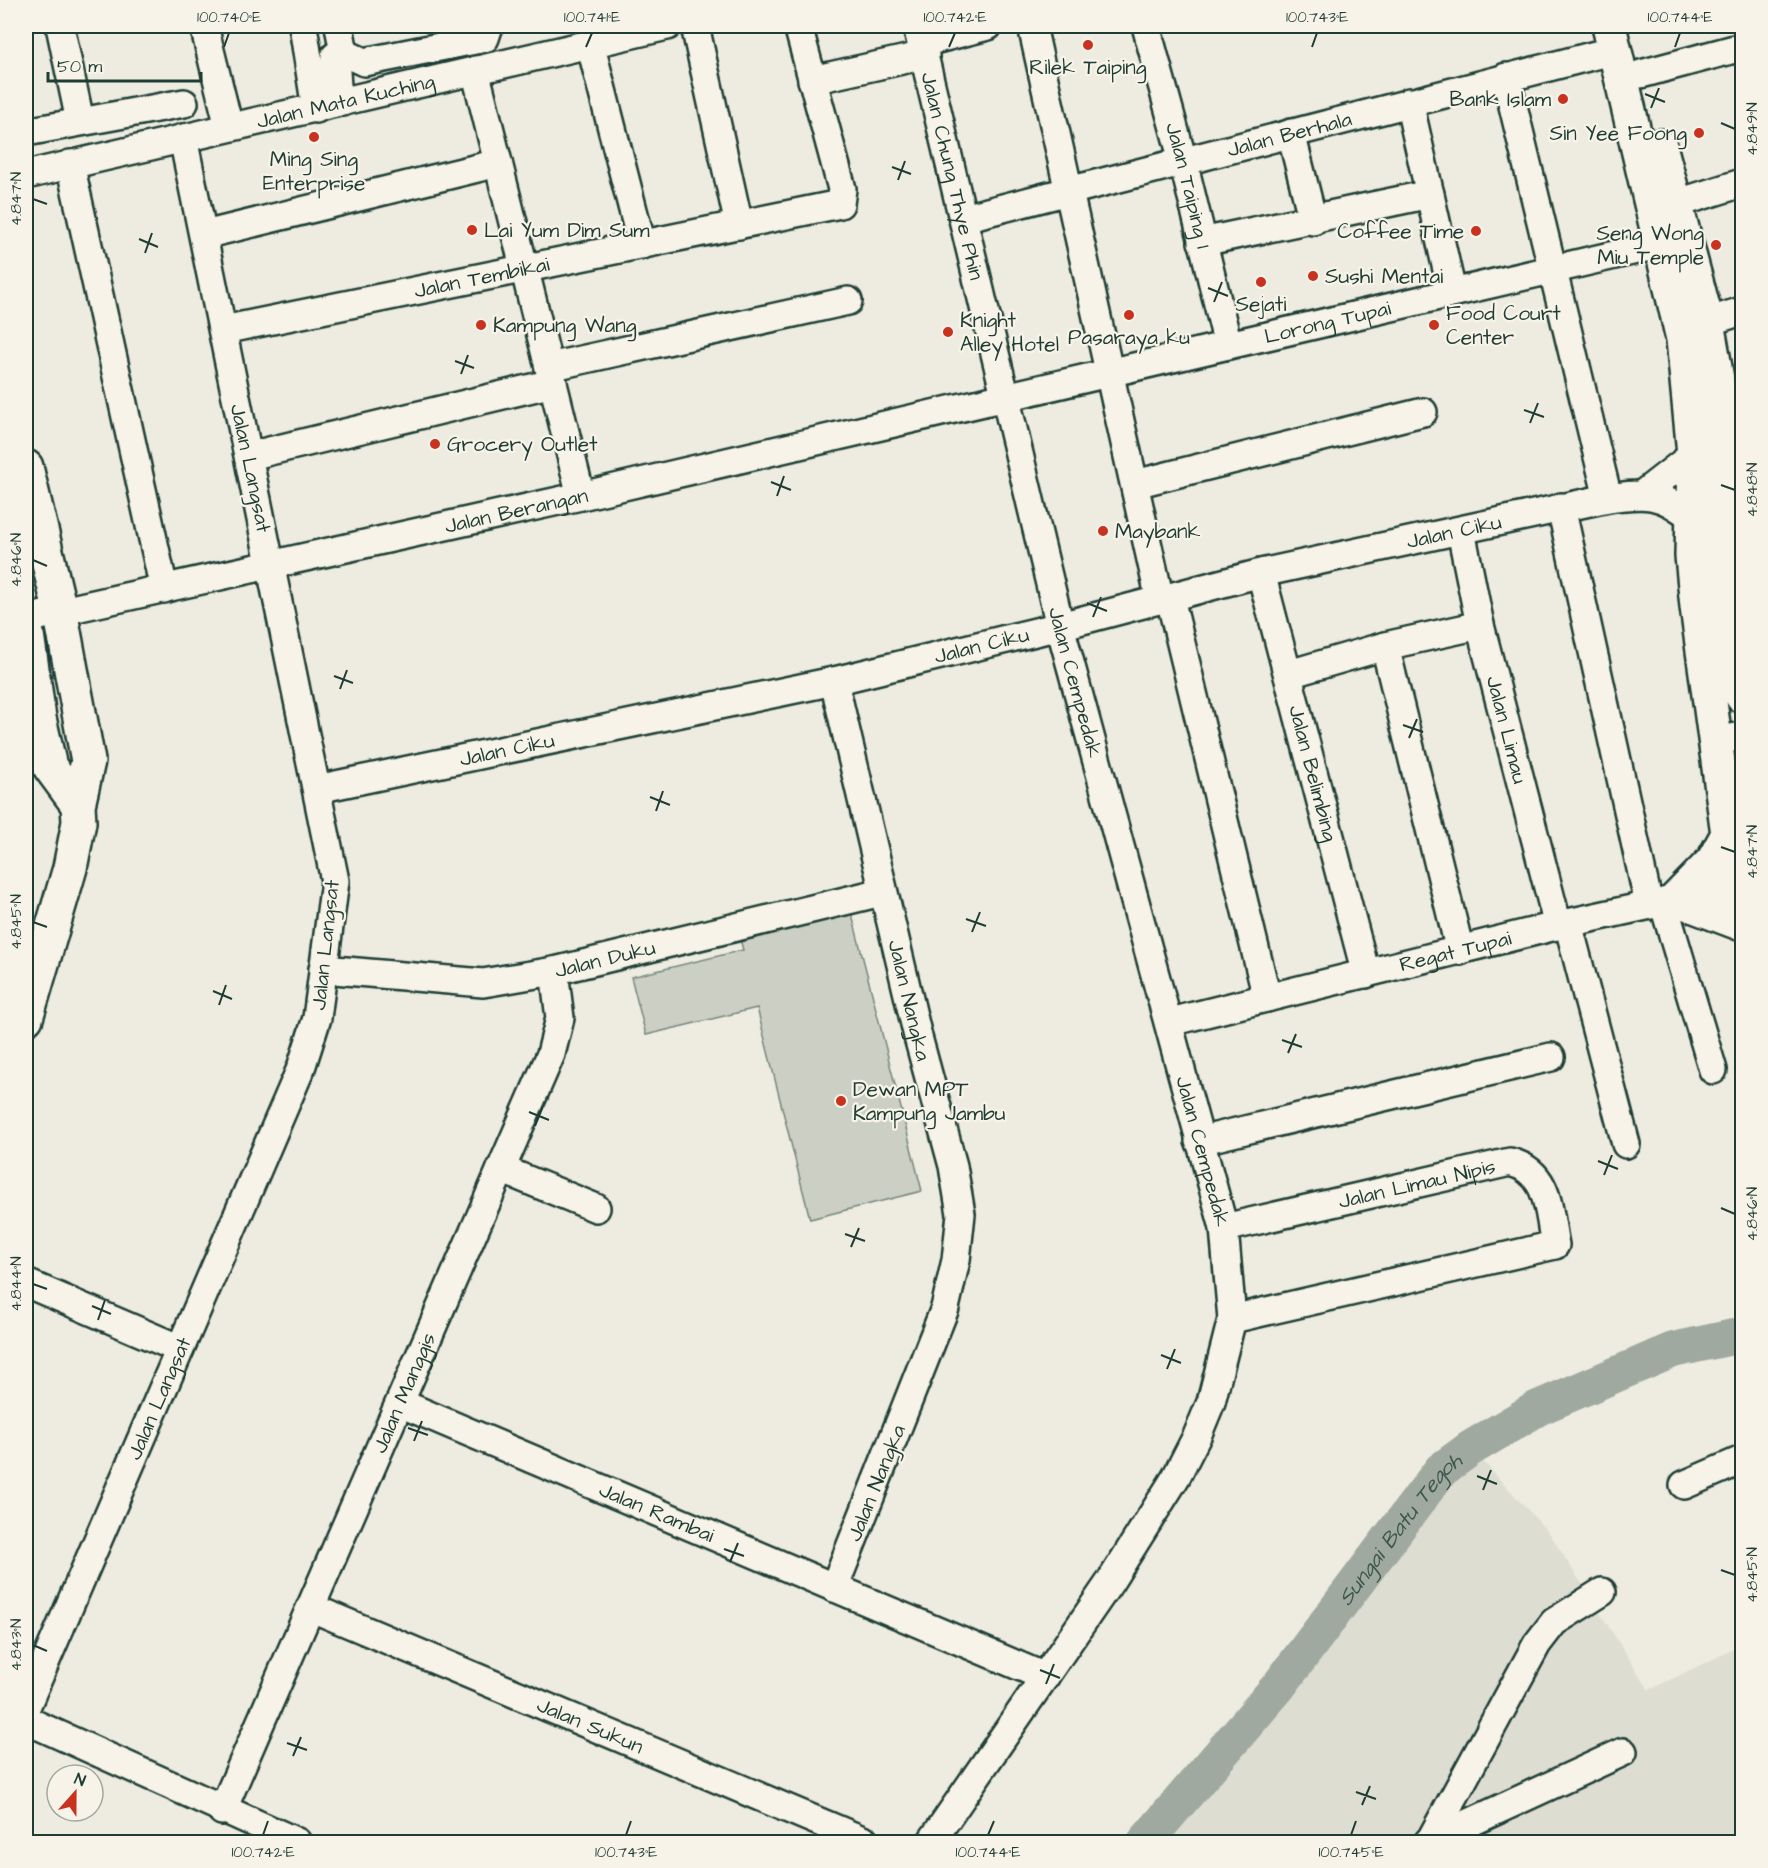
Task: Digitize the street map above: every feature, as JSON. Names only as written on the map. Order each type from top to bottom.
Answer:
[{"type":"main road","points":[[1617,34],[1641,74],[1675,204],[1672,242],[1707,322],[1722,431],[1724,580],[1743,696]]},
{"type":"main road","points":[[1617,34],[1672,242],[1694,454],[1692,555],[1697,607],[1729,739],[1728,834],[1740,894]]},
{"type":"main road","points":[[26,467],[60,610],[88,761],[78,805],[79,822],[70,868],[26,1018]]},
{"type":"main road","points":[[26,627],[39,718],[50,767],[78,805]]},
{"type":"main road","points":[[1662,902],[1713,861],[1728,834]]},
{"type":"main road","points":[[1662,902],[1743,924]]},
{"type":"street","points":[[60,26],[80,121]]},
{"type":"street","points":[[204,26],[229,127]]},
{"type":"street","points":[[303,26],[316,108]]},
{"type":"street","points":[[339,26],[344,53]]},
{"type":"street","points":[[343,102],[338,87],[335,56],[344,53],[364,62],[485,38],[489,26]]},
{"type":"street","name":"Jalan Mata Kuching","points":[[26,175],[667,26]]},
{"type":"street","points":[[695,26],[739,225]]},
{"type":"street","points":[[798,26],[812,80],[921,41],[988,26]]},
{"type":"street","points":[[1032,26],[1135,484],[1267,998]]},
{"type":"street","name":"Jalan Taiping 1","points":[[1146,26],[1183,161],[1228,345]]},
{"type":"street","name":"Jalan Berhala","points":[[964,218],[1506,77],[1617,34]]},
{"type":"street","name":"Jalan Chung Thye Phin","points":[[921,41],[1007,396]]},
{"type":"street","points":[[590,43],[642,245]]},
{"type":"street","points":[[1641,74],[1743,47]]},
{"type":"street","points":[[475,70],[581,496]]},
{"type":"street","points":[[1506,77],[1608,498]]},
{"type":"street","name":"Jalan Tembikai","points":[[223,330],[840,204],[842,189],[812,80]]},
{"type":"street","points":[[1409,102],[1452,292]]},
{"type":"street","points":[[26,132],[184,103]]},
{"type":"street","points":[[1291,133],[1313,220]]},
{"type":"street","name":"Jalan Langsat","points":[[26,1707],[301,1068],[318,1018],[335,881],[183,138]]},
{"type":"street","points":[[204,235],[498,163]]},
{"type":"street","points":[[70,164],[164,589]]},
{"type":"street","points":[[1675,204],[1743,183]]},
{"type":"street","points":[[1202,242],[1430,194]]},
{"type":"street","name":"Lorong Tupai","points":[[1007,396],[1672,242]]},
{"type":"street","points":[[249,456],[551,375],[848,301]]},
{"type":"street","points":[[1707,322],[1743,311]]},
{"type":"street","name":"Jalan Berangan","points":[[26,619],[581,496],[1007,396]]},
{"type":"street","name":"Jalan Cempedak","points":[[931,1842],[1045,1677],[1176,1477],[1211,1402],[1232,1319],[1224,1228],[1199,1141],[1170,1022],[1060,626],[1007,396]]},
{"type":"street","points":[[1135,484],[1423,412]]},
{"type":"street","points":[[1644,493],[1694,454]]},
{"type":"street","points":[[1644,493],[1679,507],[1692,517]]},
{"type":"street","name":"Jalan Ciku","points":[[317,789],[834,681],[1060,626],[1260,573],[1461,531],[1561,507],[1644,493]]},
{"type":"street","points":[[1561,507],[1662,902],[1713,1070]]},
{"type":"street","name":"Jalan Limau","points":[[1461,531],[1480,625],[1626,1144]]},
{"type":"street","name":"Jalan Belimbing","points":[[1260,573],[1289,674],[1366,974]]},
{"type":"street","points":[[1289,674],[1385,646],[1480,625]]},
{"type":"street","points":[[1385,646],[1460,951]]},
{"type":"street","name":"Jalan Nangka","points":[[834,681],[882,892],[953,1166],[961,1214],[956,1260],[945,1308],[834,1588]]},
{"type":"street","name":"Jalan Duku","points":[[323,969],[483,983],[554,971],[882,892]]},
{"type":"street","name":"Regat Tupai","points":[[1170,1022],[1662,902],[1740,894]]},
{"type":"street","name":"Jalan Manggis","points":[[222,1810],[312,1608],[554,1045],[560,1018],[554,971]]},
{"type":"street","points":[[1199,1141],[1551,1057]]},
{"type":"street","name":"Jalan Limau Nipis","points":[[1224,1228],[1510,1162],[1524,1165],[1538,1177],[1545,1193],[1555,1245],[1232,1319]]},
{"type":"street","points":[[501,1169],[596,1208]]},
{"type":"street","points":[[26,1283],[180,1349]]},
{"type":"street","name":"Jalan Rambai","points":[[400,1403],[1045,1677]]},
{"type":"street","points":[[1684,1485],[1743,1460]]},
{"type":"street","points":[[1429,1842],[1536,1644],[1554,1622],[1602,1592]]},
{"type":"street","name":"Jalan Sukun","points":[[312,1608],[867,1842]]},
{"type":"street","points":[[26,1720],[297,1842]]},
{"type":"street","points":[[1429,1842],[1623,1752]]},
{"type":"shaded area","points":[[851,911],[922,1191],[810,1219],[757,1008],[646,1035],[631,977],[743,950],[740,939]]},
{"type":"shaded area","points":[[1471,1448],[1550,1534],[1649,1690],[1742,1645],[1742,1842],[1150,1842]]},
{"type":"waterway","name":"Sungai Batu Tegoh","points":[[1145,1842],[1278,1687],[1441,1470],[1471,1448],[1538,1408],[1673,1350],[1742,1335]]},
{"type":"place","name":"Rilek Taiping","points":[[1088,45]]},
{"type":"place","name":"Bank Islam","points":[[1563,99]]},
{"type":"place","name":"Sin Yee Foong","points":[[1699,133]]},
{"type":"place","name":"Ming Sing Enterprise","points":[[314,137]]},
{"type":"place","name":"Lai Yum Dim Sum","points":[[472,230]]},
{"type":"place","name":"Coffee Time","points":[[1476,231]]},
{"type":"place","name":"Seng Wong Miu Temple","points":[[1716,245]]},
{"type":"place","name":"Sushi Mentai","points":[[1313,276]]},
{"type":"place","name":"Sejati","points":[[1261,282]]},
{"type":"place","name":"Pasaraya ku","points":[[1129,315]]},
{"type":"place","name":"Kampung Wang","points":[[481,325]]},
{"type":"place","name":"Food Court Center","points":[[1434,325]]},
{"type":"place","name":"Knight Alley Hotel","points":[[948,332]]},
{"type":"place","name":"Grocery Outlet","points":[[435,444]]},
{"type":"place","name":"Maybank","points":[[1103,531]]},
{"type":"place","name":"Dewan MPT Kampung Jambu","points":[[841,1101]]}]
